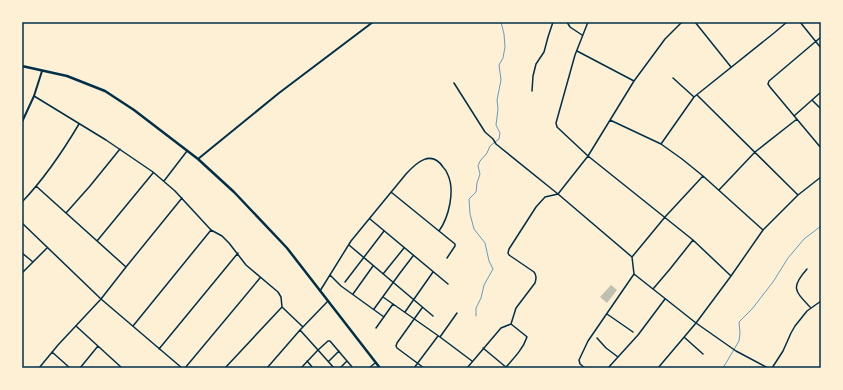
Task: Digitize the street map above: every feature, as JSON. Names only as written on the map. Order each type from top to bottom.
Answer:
[{"type":"main road","points":[[22,66],[71,77],[105,91],[134,110],[198,159],[234,192],[287,248],[380,368]]},
{"type":"street","points":[[198,159],[279,93],[373,22]]},
{"type":"street","points":[[532,91],[533,76],[536,64],[544,52],[553,22]]},
{"type":"street","points":[[567,22],[570,27],[583,35]]},
{"type":"street","points":[[588,22],[577,51],[556,125],[557,127],[588,156],[693,240],[731,276]]},
{"type":"street","points":[[511,324],[516,308],[535,283],[536,274],[509,255],[509,249],[536,206],[544,198],[558,194],[588,156],[634,81],[665,40],[682,22]]},
{"type":"street","points":[[695,22],[731,67]]},
{"type":"street","points":[[661,144],[694,97],[787,22]]},
{"type":"street","points":[[800,22],[821,48]]},
{"type":"street","points":[[821,37],[769,81],[768,84],[821,148]]},
{"type":"street","points":[[577,51],[634,81]]},
{"type":"street","points":[[22,122],[34,96],[42,70]]},
{"type":"street","points":[[673,78],[694,97]]},
{"type":"street","points":[[454,83],[485,132],[496,144],[632,257],[634,274],[588,341],[580,357],[579,363],[585,368]]},
{"type":"street","points":[[794,116],[821,92]]},
{"type":"street","points":[[697,95],[798,195]]},
{"type":"street","points":[[34,96],[120,149],[164,181],[182,198],[211,230],[222,236],[230,243],[246,265],[278,292],[281,297],[282,307],[303,327]]},
{"type":"street","points":[[812,100],[821,109]]},
{"type":"street","points":[[720,190],[755,152],[797,119]]},
{"type":"street","points":[[610,120],[661,144],[682,159],[720,190],[763,230]]},
{"type":"street","points":[[22,202],[36,186],[79,124]]},
{"type":"street","points":[[66,213],[120,149]]},
{"type":"street","points":[[164,181],[187,150]]},
{"type":"street","points":[[320,291],[349,245],[390,192],[415,165],[423,160],[431,158],[436,159],[448,174],[451,191],[450,205],[445,222],[440,231]]},
{"type":"street","points":[[97,241],[153,172]]},
{"type":"street","points":[[632,257],[665,217],[703,176]]},
{"type":"street","points":[[658,368],[696,323],[763,230],[798,195],[821,177]]},
{"type":"street","points":[[36,186],[126,266]]},
{"type":"street","points":[[390,192],[455,244],[447,258]]},
{"type":"street","points":[[39,368],[101,299],[182,198]]},
{"type":"street","points":[[370,219],[448,284]]},
{"type":"street","points":[[22,223],[101,299],[183,368],[260,278]]},
{"type":"street","points":[[133,326],[211,230]]},
{"type":"street","points":[[345,282],[384,231]]},
{"type":"street","points":[[653,289],[693,240]]},
{"type":"street","points":[[349,245],[434,316]]},
{"type":"street","points":[[22,273],[48,247]]},
{"type":"street","points":[[383,274],[404,248]]},
{"type":"street","points":[[22,253],[33,262]]},
{"type":"street","points":[[159,349],[238,253]]},
{"type":"street","points":[[374,309],[413,256]]},
{"type":"street","points":[[353,294],[373,266]]},
{"type":"street","points":[[807,269],[796,284],[796,289],[811,308]]},
{"type":"street","points":[[404,312],[433,272]]},
{"type":"street","points":[[634,274],[696,323],[730,347],[768,368]]},
{"type":"street","points":[[330,275],[342,286],[384,317]]},
{"type":"street","points":[[383,296],[472,361]]},
{"type":"street","points":[[608,368],[638,334],[665,298]]},
{"type":"street","points":[[772,368],[783,351],[795,326],[811,308],[821,300]]},
{"type":"street","points":[[267,368],[328,301]]},
{"type":"street","points":[[376,328],[393,304]]},
{"type":"street","points":[[225,368],[282,307]]},
{"type":"street","points":[[423,307],[396,346],[424,368]]},
{"type":"street","points":[[414,368],[457,313]]},
{"type":"street","points":[[607,314],[633,332]]},
{"type":"street","points":[[467,368],[483,348],[504,326],[511,324]]},
{"type":"street","points":[[483,348],[507,368],[527,337],[511,324]]},
{"type":"street","points":[[76,326],[122,368]]},
{"type":"street","points":[[300,330],[334,368]]},
{"type":"street","points":[[684,337],[703,354]]},
{"type":"street","points":[[597,338],[606,348],[618,357]]},
{"type":"street","points":[[301,368],[329,340],[353,368]]},
{"type":"street","points":[[80,368],[98,346]]},
{"type":"street","points":[[328,362],[339,351]]},
{"type":"street","points":[[52,352],[70,368]]},
{"type":"street","points":[[307,361],[313,368]]},
{"type":"street","points":[[340,368],[347,361]]},
{"type":"street","points":[[369,368],[375,363]]},
{"type":"building","points":[[611,285],[617,290],[607,303],[600,297]]},
{"type":"waterway","points":[[476,316],[476,308],[481,298],[484,285],[493,269],[489,261],[485,243],[474,229],[470,214],[469,199],[476,192],[480,174],[478,166],[480,161],[487,153],[490,146],[499,139],[500,133],[496,125],[498,109],[497,100],[501,80],[499,65],[503,58],[505,47],[501,22]]},
{"type":"waterway","points":[[723,368],[739,341],[739,322],[752,309],[773,282],[788,258],[804,239],[821,226]]}]
